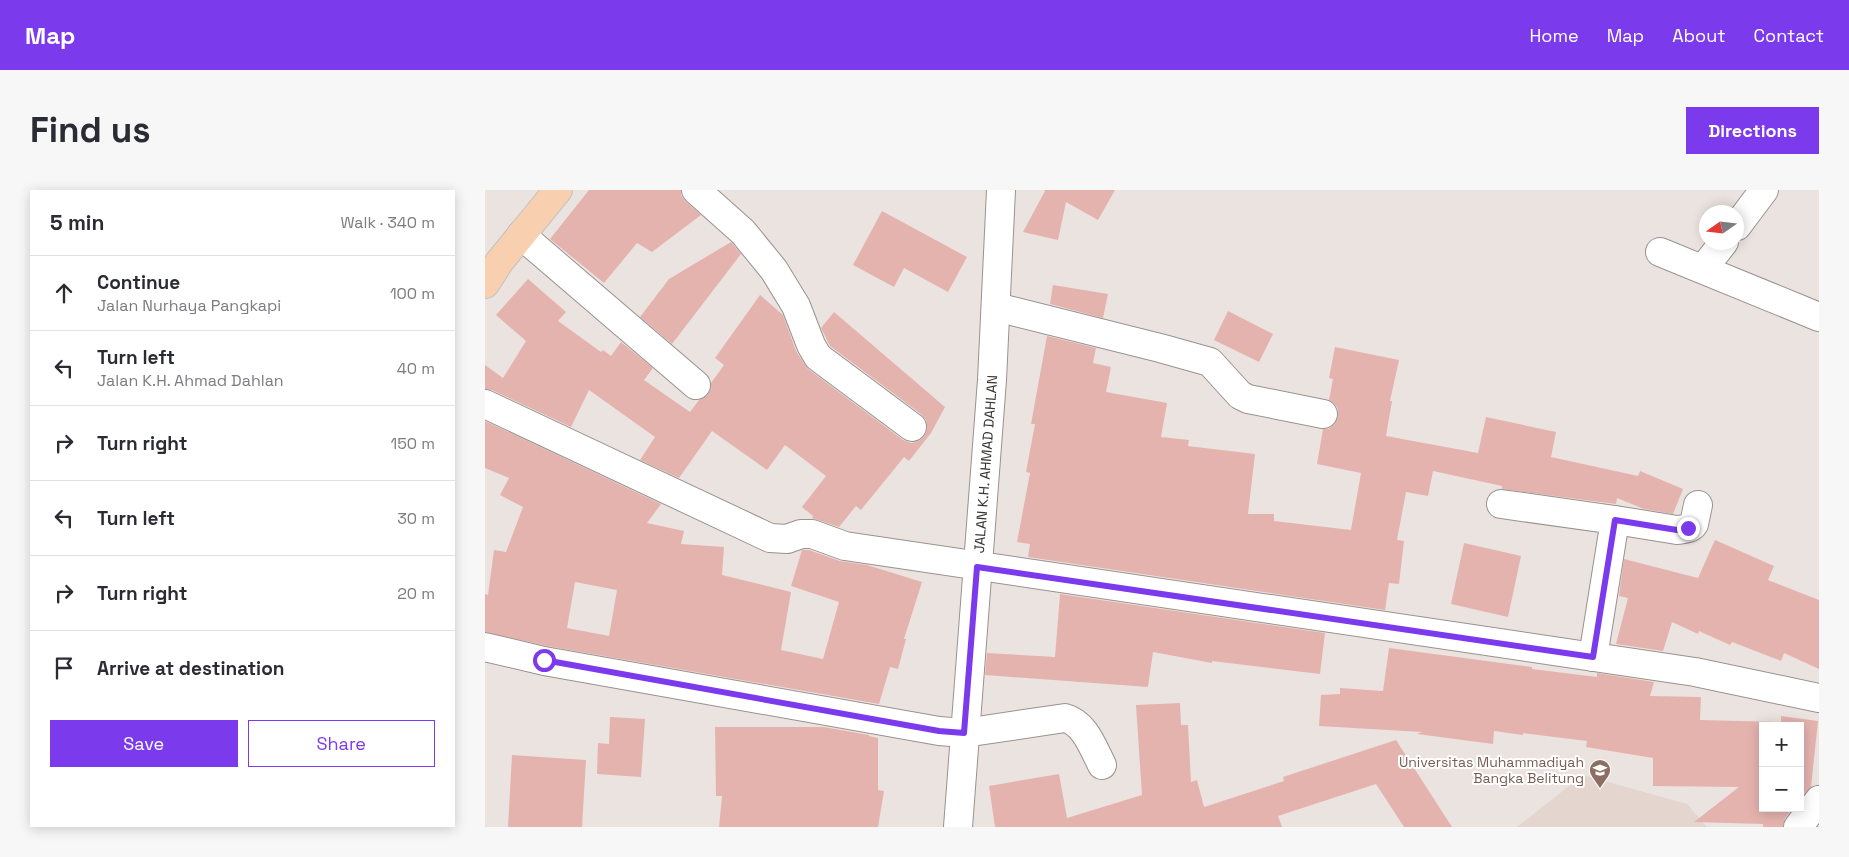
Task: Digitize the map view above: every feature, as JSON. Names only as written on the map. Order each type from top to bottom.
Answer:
[{"type":"main road","points":[[485,284],[557,190]]},
{"type":"street","points":[[696,190],[743,232],[769,263],[796,306],[811,345],[818,356],[912,427]]},
{"type":"street","name":"JALAN K.H. AHMAD DAHLAN","points":[[958,827],[996,307],[1001,190]]},
{"type":"street","points":[[1744,217],[1764,190]]},
{"type":"street","points":[[521,235],[696,385]]},
{"type":"street","points":[[1703,269],[1717,250]]},
{"type":"street","points":[[1660,252],[1819,317]]},
{"type":"street","points":[[996,307],[1209,362],[1240,395],[1248,399],[1323,414]]},
{"type":"street","points":[[485,404],[770,538],[787,539],[801,534],[812,534],[845,546],[1695,672],[1819,698]]},
{"type":"street","points":[[1501,504],[1677,530],[1693,526],[1698,505]]},
{"type":"street","points":[[1593,657],[1615,520]]},
{"type":"street","points":[[485,647],[627,676],[939,731],[964,733],[1065,718],[1074,720],[1083,730],[1102,765]]},
{"type":"street","points":[[1798,827],[1819,800]]},
{"type":"shaded area","name":"Universitas Muhammadiyah Bangka Belitung","points":[[1583,775],[1687,804],[1707,827],[1517,827]]},
{"type":"building","points":[[589,190],[681,190],[681,195],[685,201],[701,215],[652,252],[637,243],[604,283],[550,239]]},
{"type":"building","points":[[1044,190],[1115,190],[1098,220],[1066,202],[1058,240],[1023,232]]},
{"type":"building","points":[[882,211],[967,257],[948,292],[904,268],[894,287],[853,265]]},
{"type":"building","points":[[731,242],[741,254],[672,344],[640,317],[669,279]]},
{"type":"building","points":[[528,279],[566,312],[558,321],[601,352],[603,350],[611,356],[621,342],[653,368],[644,380],[690,412],[699,400],[708,395],[711,383],[724,365],[715,358],[760,295],[783,315],[796,351],[808,369],[903,440],[911,443],[919,441],[924,437],[927,429],[926,420],[921,414],[830,346],[821,328],[834,312],[945,407],[931,433],[909,461],[904,457],[861,510],[856,506],[839,527],[812,518],[813,516],[802,507],[826,476],[785,445],[767,470],[712,431],[679,478],[640,460],[655,437],[589,390],[571,427],[492,390],[485,389],[485,365],[503,378],[526,341],[496,315]]},
{"type":"building","points":[[1053,285],[1108,294],[1103,318],[1050,304]]},
{"type":"building","points":[[1228,311],[1273,334],[1259,362],[1214,340]]},
{"type":"building","points":[[1047,336],[1096,348],[1093,363],[1111,367],[1106,392],[1167,403],[1161,437],[1189,440],[1188,446],[1255,454],[1248,514],[1274,514],[1274,521],[1351,530],[1361,473],[1317,464],[1323,429],[1328,429],[1334,425],[1338,417],[1338,409],[1329,400],[1333,379],[1329,378],[1335,347],[1399,360],[1390,401],[1392,401],[1386,436],[1478,453],[1486,417],[1556,432],[1551,457],[1638,476],[1640,471],[1683,489],[1673,514],[1644,509],[1617,498],[1616,504],[1502,489],[1502,486],[1433,471],[1428,496],[1406,492],[1397,540],[1404,541],[1399,584],[1389,583],[1385,610],[1028,557],[1030,544],[1017,542],[1030,473],[1026,472],[1035,424],[1031,424]]},
{"type":"building","points":[[485,421],[661,504],[647,523],[684,531],[681,544],[724,547],[722,575],[791,592],[781,650],[823,659],[839,602],[791,586],[802,550],[809,550],[840,561],[867,565],[922,582],[904,639],[906,639],[898,669],[890,667],[879,704],[547,646],[485,632],[485,594],[488,595],[494,550],[506,552],[523,507],[500,495],[509,478],[485,468]],"holes":[[[575,582],[617,590],[609,636],[567,628]]]},
{"type":"building","points":[[1715,540],[1774,566],[1768,580],[1819,600],[1819,669],[1784,653],[1781,661],[1732,642],[1730,645],[1699,631],[1698,634],[1672,622],[1663,651],[1616,644],[1628,598],[1619,596],[1624,559],[1698,578]]},
{"type":"building","points":[[1464,543],[1521,556],[1508,617],[1451,604]]},
{"type":"building","points":[[1060,594],[1325,633],[1320,674],[1212,661],[1212,663],[1153,652],[1148,687],[985,675],[987,653],[1055,657]]},
{"type":"building","points":[[1389,648],[1532,667],[1532,669],[1597,677],[1597,673],[1654,682],[1650,696],[1701,697],[1700,720],[1781,722],[1759,722],[1759,812],[1790,812],[1785,818],[1783,827],[1763,827],[1763,824],[1694,822],[1739,787],[1653,786],[1653,758],[1586,747],[1587,741],[1494,731],[1493,744],[1417,734],[1422,732],[1319,726],[1321,695],[1340,694],[1340,688],[1383,691]]},
{"type":"building","points":[[1180,703],[1181,725],[1188,725],[1191,782],[1197,780],[1204,807],[1284,781],[1283,777],[1396,740],[1452,827],[1404,827],[1376,784],[1278,816],[1282,827],[995,827],[989,786],[1059,774],[1067,818],[1142,795],[1136,705]]},
{"type":"building","points":[[1781,716],[1818,721],[1811,787],[1804,794],[1804,722],[1781,722]]},
{"type":"building","points":[[610,717],[645,719],[641,777],[597,774],[598,743],[609,744]]},
{"type":"building","points":[[715,727],[824,727],[878,738],[878,790],[884,791],[878,827],[719,827],[722,796],[716,796]]},
{"type":"building","points":[[512,755],[586,760],[582,827],[508,827]]},
{"type":"place","name":"Universitas Muhammadiyah Bangka Belitung","points":[[1600,789]]},
{"type":"route","points":[[544,660],[939,731],[964,733],[977,567],[1593,657],[1615,520],[1677,530],[1688,528]]}]
